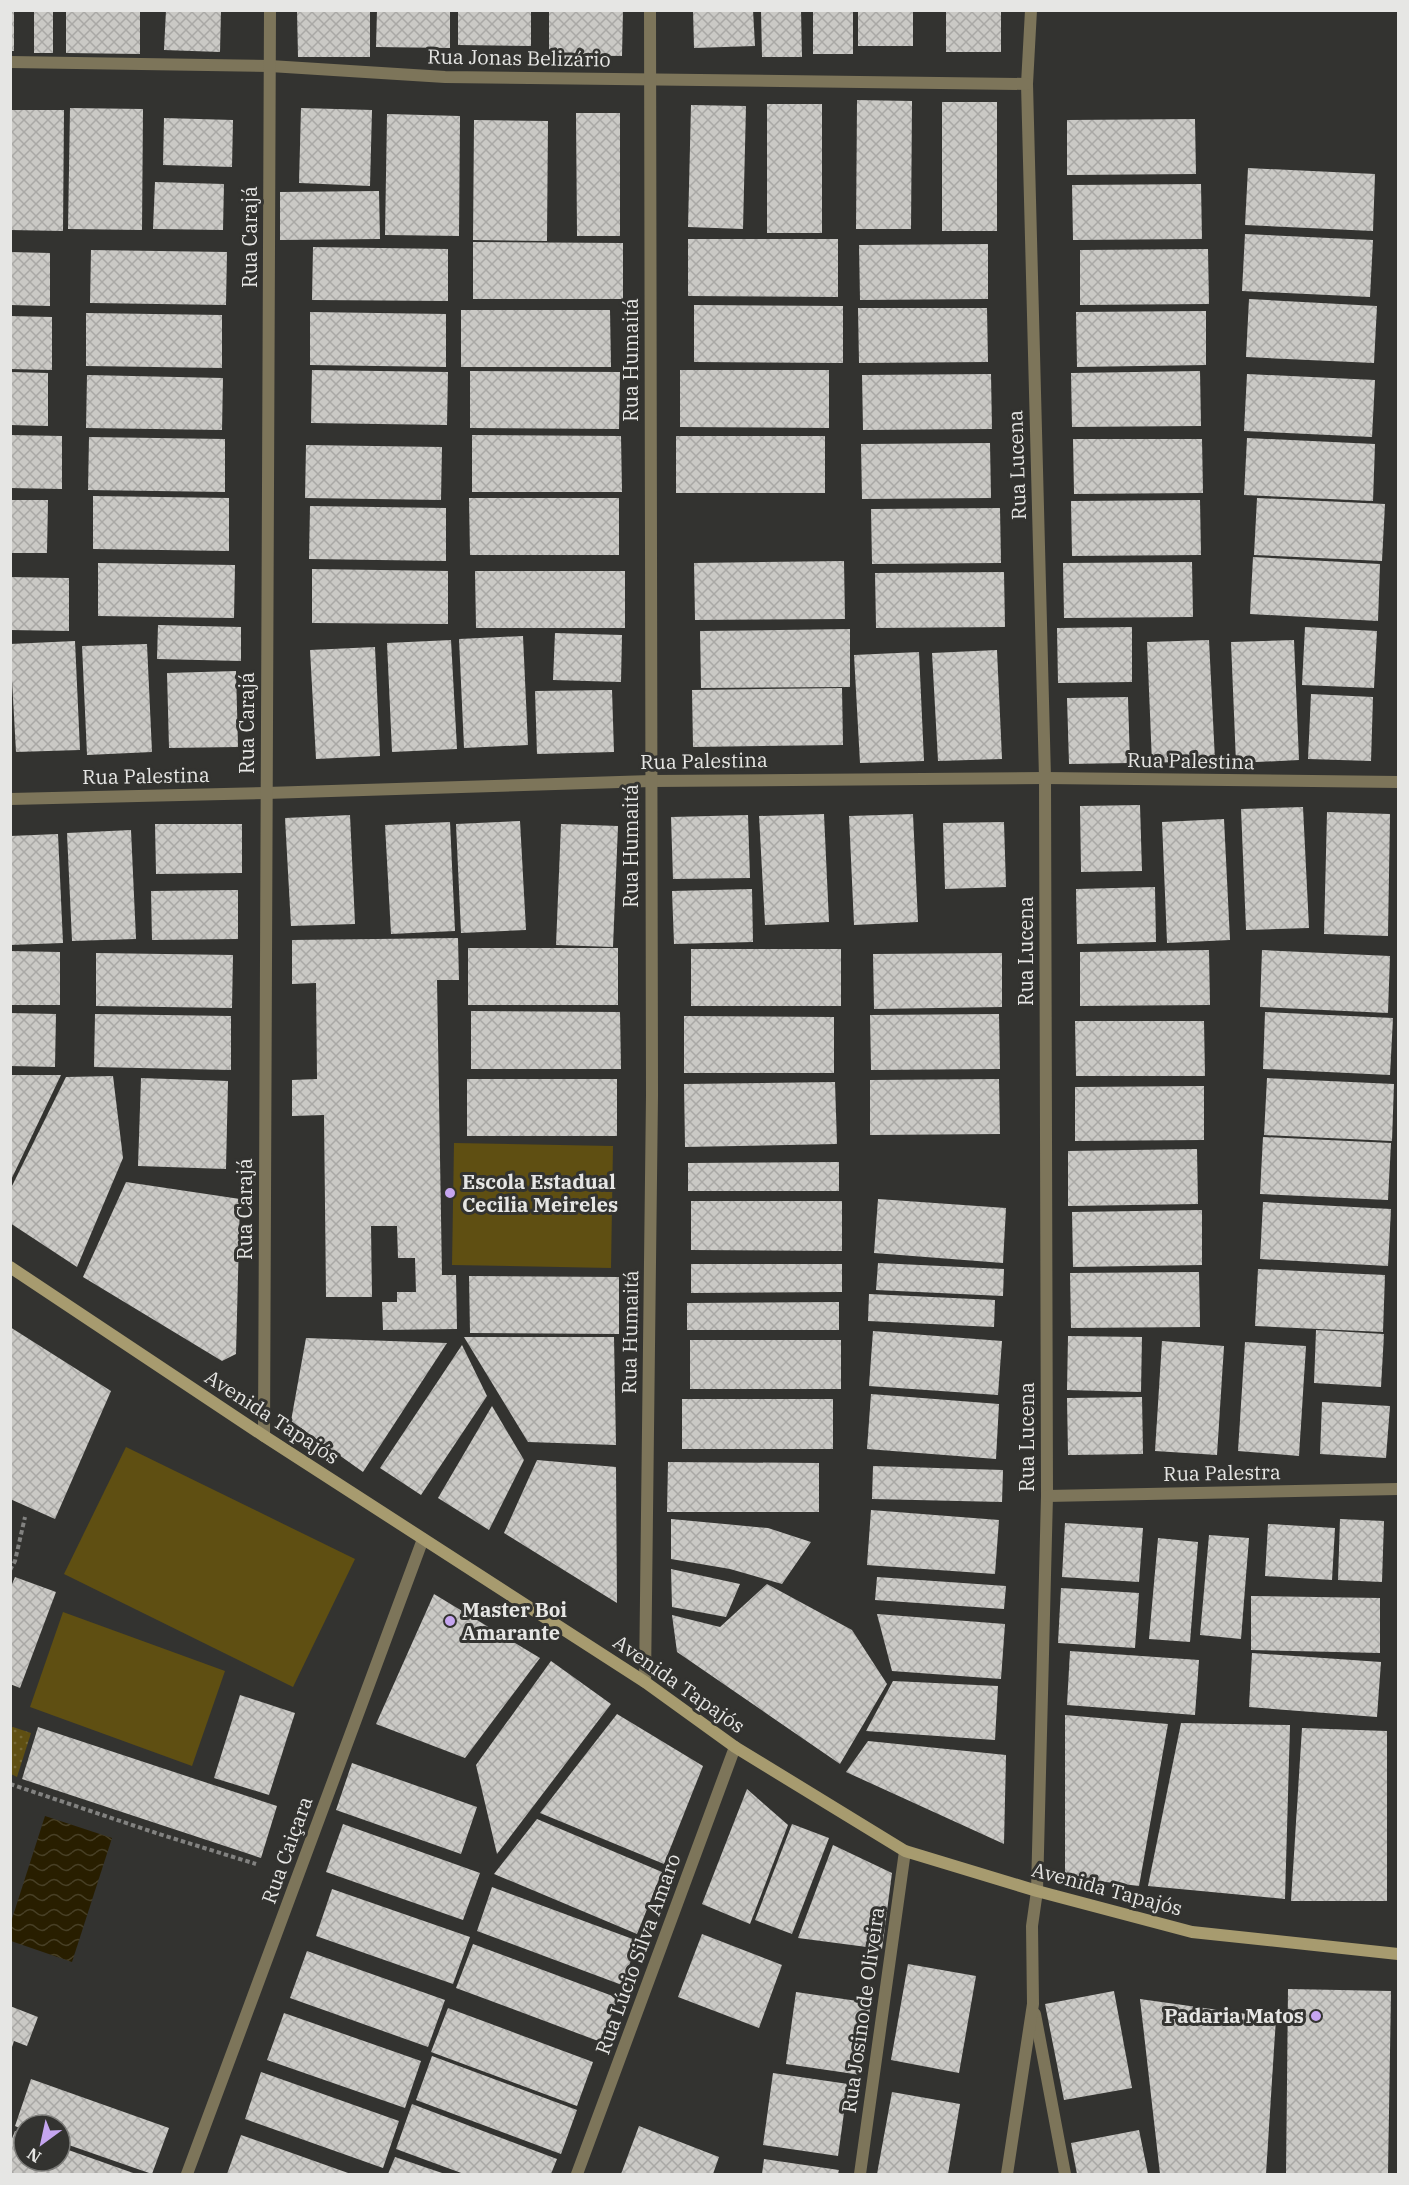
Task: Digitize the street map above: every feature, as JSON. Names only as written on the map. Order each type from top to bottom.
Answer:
[{"type":"main road","name":"Avenida Tapajós","points":[[10,1268],[264,1436],[645,1682],[735,1747],[905,1851],[1037,1891],[1192,1932],[1398,1954]]},
{"type":"street","name":"Rua Carajá","points":[[264,1436],[270,10]]},
{"type":"street","name":"Rua Humaitá","points":[[645,1682],[652,1095],[650,10]]},
{"type":"street","name":"Rua Lucena","points":[[1031,10],[1027,84],[1045,778],[1047,1496],[1037,1891],[1032,1926],[1033,2004]]},
{"type":"street","name":"Rua Jonas Belizário","points":[[10,62],[270,66],[445,77],[1027,84]]},
{"type":"street","name":"Rua Palestina","points":[[10,799],[651,781],[1045,778],[1398,782]]},
{"type":"street","name":"Rua Palestra","points":[[1047,1496],[1398,1489]]},
{"type":"street","name":"Rua Caiçara","points":[[187,2175],[423,1539]]},
{"type":"street","name":"Rua Lúcio Silva Amaro","points":[[577,2175],[735,1747]]},
{"type":"street","name":"Rua Josino de Oliveira","points":[[860,2175],[905,1851]]},
{"type":"street","points":[[1007,2175],[1033,2004]]},
{"type":"street","points":[[1033,2004],[1065,2175]]},
{"type":"path","points":[[10,1570],[15,1561],[25,1517]]},
{"type":"path","points":[[10,1784],[256,1864]]},
{"type":"shaded area","points":[[454,1143],[613,1146],[611,1268],[452,1265]]},
{"type":"shaded area","points":[[126,1447],[355,1559],[293,1687],[64,1574]]},
{"type":"shaded area","points":[[63,1612],[225,1671],[192,1766],[30,1707]]},
{"type":"shaded area","points":[[10,1728],[31,1733],[17,1777],[11,1774]]},
{"type":"water","points":[[45,1816],[112,1838],[72,1962],[11,1941],[11,1922]]},
{"type":"building","points":[[10,10],[14,10],[14,51],[10,51]]},
{"type":"building","points":[[34,10],[53,10],[53,53],[34,53]]},
{"type":"building","points":[[66,10],[140,10],[140,54],[66,53]]},
{"type":"building","points":[[166,10],[221,10],[220,52],[164,50]]},
{"type":"building","points":[[297,10],[370,10],[370,57],[298,57]]},
{"type":"building","points":[[377,10],[450,10],[450,48],[376,47]]},
{"type":"building","points":[[458,10],[531,10],[531,46],[458,45]]},
{"type":"building","points":[[549,10],[623,10],[622,56],[549,55]]},
{"type":"building","points":[[693,10],[753,10],[755,46],[694,48]]},
{"type":"building","points":[[761,10],[801,10],[802,57],[762,57]]},
{"type":"building","points":[[813,10],[853,10],[853,54],[813,54]]},
{"type":"building","points":[[858,10],[913,10],[913,46],[858,46]]},
{"type":"building","points":[[946,10],[1001,10],[1001,52],[946,52]]},
{"type":"building","points":[[857,100],[912,101],[911,229],[856,229]]},
{"type":"building","points":[[942,102],[997,102],[997,231],[942,231]]},
{"type":"building","points":[[767,104],[822,104],[822,233],[767,233]]},
{"type":"building","points":[[691,105],[746,106],[743,229],[688,227]]},
{"type":"building","points":[[70,108],[143,109],[142,230],[68,229]]},
{"type":"building","points":[[301,108],[372,110],[370,186],[299,183]]},
{"type":"building","points":[[10,110],[64,110],[63,231],[10,230]]},
{"type":"building","points":[[576,113],[620,113],[620,236],[577,236]]},
{"type":"building","points":[[387,114],[460,116],[459,236],[385,235]]},
{"type":"building","points":[[164,118],[233,120],[232,167],[163,165]]},
{"type":"building","points":[[1195,119],[1196,174],[1067,175],[1067,120]]},
{"type":"building","points":[[474,120],[548,121],[547,241],[473,240]]},
{"type":"building","points":[[1248,168],[1375,174],[1373,231],[1245,225]]},
{"type":"building","points":[[155,182],[224,184],[223,230],[153,229]]},
{"type":"building","points":[[1201,184],[1202,239],[1073,240],[1072,185]]},
{"type":"building","points":[[379,191],[380,239],[280,240],[280,192]]},
{"type":"building","points":[[1245,234],[1373,240],[1370,297],[1242,291]]},
{"type":"building","points":[[688,239],[838,239],[838,297],[688,296]]},
{"type":"building","points":[[473,242],[623,243],[623,299],[473,299]]},
{"type":"building","points":[[988,244],[988,299],[860,300],[859,245]]},
{"type":"building","points":[[313,247],[448,249],[448,301],[312,300]]},
{"type":"building","points":[[1208,249],[1209,304],[1080,305],[1080,250]]},
{"type":"building","points":[[91,250],[227,252],[226,305],[90,303]]},
{"type":"building","points":[[10,252],[50,253],[50,306],[10,305]]},
{"type":"building","points":[[1249,299],[1377,306],[1374,363],[1246,357]]},
{"type":"building","points":[[694,305],[843,306],[843,363],[694,362]]},
{"type":"building","points":[[858,308],[987,308],[988,362],[859,363]]},
{"type":"building","points":[[461,310],[610,310],[611,367],[461,367]]},
{"type":"building","points":[[1206,311],[1206,365],[1077,367],[1076,312]]},
{"type":"building","points":[[310,312],[446,314],[446,367],[310,365]]},
{"type":"building","points":[[86,313],[222,315],[222,368],[86,366]]},
{"type":"building","points":[[10,316],[52,317],[52,370],[10,369]]},
{"type":"building","points":[[312,370],[448,372],[447,425],[311,423]]},
{"type":"building","points":[[680,370],[829,370],[829,428],[680,427]]},
{"type":"building","points":[[470,371],[620,372],[619,429],[470,428]]},
{"type":"building","points":[[1200,371],[1201,426],[1072,427],[1071,373]]},
{"type":"building","points":[[10,372],[48,373],[48,426],[10,425]]},
{"type":"building","points":[[991,374],[992,429],[863,430],[862,375]]},
{"type":"building","points":[[1247,374],[1375,380],[1372,437],[1244,431]]},
{"type":"building","points":[[87,375],[223,378],[222,430],[86,428]]},
{"type":"building","points":[[10,435],[62,436],[62,489],[10,488]]},
{"type":"building","points":[[472,435],[621,436],[622,492],[472,492]]},
{"type":"building","points":[[676,436],[825,436],[825,493],[676,493]]},
{"type":"building","points":[[89,437],[225,439],[225,492],[88,490]]},
{"type":"building","points":[[1247,438],[1375,444],[1373,501],[1244,495]]},
{"type":"building","points":[[1073,439],[1202,439],[1203,493],[1074,494]]},
{"type":"building","points":[[990,443],[991,498],[862,499],[861,444]]},
{"type":"building","points":[[306,445],[442,447],[441,500],[305,498]]},
{"type":"building","points":[[93,496],[229,498],[229,551],[93,549]]},
{"type":"building","points":[[469,498],[619,498],[619,555],[470,555]]},
{"type":"building","points":[[1257,498],[1385,504],[1382,561],[1254,555]]},
{"type":"building","points":[[10,500],[48,500],[47,553],[10,553]]},
{"type":"building","points":[[1200,500],[1201,555],[1072,556],[1071,501]]},
{"type":"building","points":[[310,506],[446,508],[446,561],[309,559]]},
{"type":"building","points":[[1000,508],[1001,563],[872,564],[871,509]]},
{"type":"building","points":[[1253,557],[1380,564],[1378,621],[1250,614]]},
{"type":"building","points":[[844,561],[845,619],[695,620],[694,563]]},
{"type":"building","points":[[1192,562],[1193,617],[1064,618],[1063,563]]},
{"type":"building","points":[[98,563],[235,565],[234,618],[98,616]]},
{"type":"building","points":[[312,569],[448,571],[448,624],[312,623]]},
{"type":"building","points":[[475,571],[625,571],[625,628],[476,628]]},
{"type":"building","points":[[1004,572],[1005,627],[876,628],[875,573]]},
{"type":"building","points":[[10,577],[69,578],[69,631],[10,630]]},
{"type":"building","points":[[158,625],[241,627],[241,661],[157,659]]},
{"type":"building","points":[[1132,627],[1132,682],[1058,683],[1057,628]]},
{"type":"building","points":[[1305,627],[1377,631],[1374,688],[1302,685]]},
{"type":"building","points":[[850,629],[850,687],[701,688],[700,631]]},
{"type":"building","points":[[555,633],[622,635],[621,682],[553,680]]},
{"type":"building","points":[[523,636],[528,745],[464,748],[459,639]]},
{"type":"building","points":[[451,640],[457,749],[392,752],[387,643]]},
{"type":"building","points":[[1209,640],[1215,760],[1152,763],[1147,642]]},
{"type":"building","points":[[1294,640],[1299,760],[1236,763],[1231,642]]},
{"type":"building","points":[[75,641],[80,750],[16,752],[10,644]]},
{"type":"building","points":[[147,644],[152,752],[87,755],[82,646]]},
{"type":"building","points":[[375,647],[380,756],[316,759],[310,650]]},
{"type":"building","points":[[997,650],[1002,759],[938,761],[932,653]]},
{"type":"building","points":[[919,652],[924,761],[860,763],[854,655]]},
{"type":"building","points":[[236,671],[238,747],[169,748],[167,673]]},
{"type":"building","points":[[842,688],[843,745],[693,747],[692,690]]},
{"type":"building","points":[[612,690],[614,752],[537,754],[535,691]]},
{"type":"building","points":[[1311,694],[1373,697],[1371,761],[1308,759]]},
{"type":"building","points":[[1128,697],[1130,763],[1069,764],[1067,698]]},
{"type":"building","points":[[1140,805],[1142,871],[1081,872],[1080,806]]},
{"type":"building","points":[[1303,807],[1309,928],[1246,930],[1241,809]]},
{"type":"building","points":[[1327,812],[1390,814],[1388,936],[1324,934]]},
{"type":"building","points":[[824,814],[829,922],[765,925],[759,816]]},
{"type":"building","points":[[913,814],[918,922],[854,925],[849,816]]},
{"type":"building","points":[[350,815],[355,924],[291,926],[285,818]]},
{"type":"building","points":[[748,815],[750,878],[673,879],[671,817]]},
{"type":"building","points":[[1224,819],[1230,940],[1167,943],[1162,822]]},
{"type":"building","points":[[520,821],[526,930],[461,933],[456,824]]},
{"type":"building","points":[[450,822],[455,931],[391,934],[385,825]]},
{"type":"building","points":[[1004,822],[1006,887],[945,889],[943,823]]},
{"type":"building","points":[[155,824],[242,824],[242,873],[156,874]]},
{"type":"building","points":[[561,824],[618,826],[613,947],[556,945]]},
{"type":"building","points":[[131,830],[136,939],[72,941],[67,833]]},
{"type":"building","points":[[58,834],[63,943],[10,945],[10,836]]},
{"type":"building","points":[[1155,887],[1156,942],[1077,944],[1076,889]]},
{"type":"building","points":[[752,889],[753,942],[674,944],[672,891]]},
{"type":"building","points":[[238,890],[238,939],[152,940],[151,891]]},
{"type":"building","points":[[458,938],[459,980],[437,980],[442,1275],[456,1275],[457,1329],[383,1330],[382,1302],[397,1302],[397,1292],[416,1292],[415,1258],[398,1258],[397,1226],[371,1226],[372,1297],[326,1297],[324,1115],[292,1116],[292,1080],[317,1079],[316,983],[292,984],[292,940]]},
{"type":"building","points":[[468,948],[618,948],[618,1005],[468,1005]]},
{"type":"building","points":[[691,949],[841,949],[841,1006],[691,1006]]},
{"type":"building","points":[[1209,950],[1210,1005],[1080,1006],[1080,952]]},
{"type":"building","points":[[1262,950],[1390,956],[1388,1013],[1260,1007]]},
{"type":"building","points":[[10,951],[60,952],[60,1005],[10,1005]]},
{"type":"building","points":[[96,953],[233,955],[232,1008],[96,1006]]},
{"type":"building","points":[[1002,953],[1002,1007],[874,1009],[873,954]]},
{"type":"building","points":[[471,1011],[620,1012],[621,1069],[471,1069]]},
{"type":"building","points":[[1265,1012],[1393,1018],[1390,1075],[1263,1069]]},
{"type":"building","points":[[10,1013],[56,1014],[55,1067],[10,1066]]},
{"type":"building","points":[[95,1014],[231,1016],[231,1070],[94,1067]]},
{"type":"building","points":[[999,1014],[1000,1069],[871,1070],[870,1015]]},
{"type":"building","points":[[684,1016],[834,1017],[834,1073],[684,1073]]},
{"type":"building","points":[[1075,1021],[1204,1021],[1205,1076],[1076,1076]]},
{"type":"building","points":[[10,1075],[61,1075],[10,1182]]},
{"type":"building","points":[[113,1076],[123,1158],[77,1267],[10,1223],[10,1190],[66,1077]]},
{"type":"building","points":[[141,1078],[228,1081],[226,1169],[138,1166]]},
{"type":"building","points":[[1267,1078],[1394,1084],[1392,1141],[1264,1135]]},
{"type":"building","points":[[467,1079],[617,1079],[617,1136],[467,1136]]},
{"type":"building","points":[[999,1079],[1000,1134],[870,1135],[870,1080]]},
{"type":"building","points":[[835,1082],[837,1144],[685,1147],[684,1084]]},
{"type":"building","points":[[1204,1086],[1204,1140],[1075,1141],[1075,1087]]},
{"type":"building","points":[[1263,1137],[1391,1143],[1388,1200],[1260,1194]]},
{"type":"building","points":[[1197,1149],[1198,1204],[1068,1206],[1068,1151]]},
{"type":"building","points":[[839,1162],[839,1191],[688,1191],[688,1163]]},
{"type":"building","points":[[126,1182],[240,1199],[236,1354],[222,1361],[83,1277]]},
{"type":"building","points":[[878,1199],[1006,1208],[1003,1263],[874,1253]]},
{"type":"building","points":[[691,1201],[842,1201],[842,1251],[691,1250]]},
{"type":"building","points":[[1263,1202],[1391,1209],[1388,1266],[1260,1259]]},
{"type":"building","points":[[1202,1210],[1202,1265],[1073,1267],[1072,1212]]},
{"type":"building","points":[[878,1263],[1004,1269],[1003,1296],[876,1290]]},
{"type":"building","points":[[691,1264],[842,1264],[842,1292],[691,1293]]},
{"type":"building","points":[[1258,1269],[1385,1275],[1383,1332],[1255,1326]]},
{"type":"building","points":[[1199,1272],[1200,1327],[1071,1328],[1070,1273]]},
{"type":"building","points":[[469,1276],[619,1277],[619,1334],[470,1333]]},
{"type":"building","points":[[869,1294],[995,1300],[994,1327],[868,1321]]},
{"type":"building","points":[[839,1302],[839,1330],[687,1330],[687,1303]]},
{"type":"building","points":[[10,1327],[111,1391],[55,1519],[10,1499]]},
{"type":"building","points":[[1316,1330],[1384,1334],[1381,1387],[1314,1383]]},
{"type":"building","points":[[873,1331],[1002,1341],[998,1395],[869,1386]]},
{"type":"building","points":[[1068,1336],[1142,1337],[1141,1392],[1067,1390]]},
{"type":"building","points":[[464,1337],[614,1337],[616,1445],[528,1442]]},
{"type":"building","points":[[306,1338],[447,1343],[363,1472],[291,1421]]},
{"type":"building","points":[[690,1340],[841,1340],[841,1389],[690,1389]]},
{"type":"building","points":[[1162,1341],[1224,1346],[1217,1455],[1155,1451]]},
{"type":"building","points":[[1245,1342],[1306,1346],[1299,1456],[1238,1451]]},
{"type":"building","points":[[462,1345],[487,1396],[421,1495],[380,1468]]},
{"type":"building","points":[[871,1394],[999,1404],[996,1459],[867,1449]]},
{"type":"building","points":[[1142,1397],[1143,1454],[1068,1455],[1067,1398]]},
{"type":"building","points":[[682,1399],[833,1399],[833,1449],[682,1449]]},
{"type":"building","points":[[1322,1402],[1390,1406],[1386,1458],[1320,1454]]},
{"type":"building","points":[[492,1406],[524,1460],[489,1530],[438,1498]]},
{"type":"building","points":[[537,1460],[616,1467],[617,1603],[504,1533]]},
{"type":"building","points":[[668,1462],[819,1463],[819,1512],[667,1512]]},
{"type":"building","points":[[873,1466],[1003,1470],[1002,1502],[872,1499]]},
{"type":"building","points":[[871,1510],[999,1520],[995,1574],[867,1565]]},
{"type":"building","points":[[671,1519],[768,1528],[811,1542],[782,1584],[730,1569],[671,1559]]},
{"type":"building","points":[[1340,1519],[1384,1521],[1382,1582],[1338,1580]]},
{"type":"building","points":[[1065,1523],[1143,1528],[1139,1582],[1062,1577]]},
{"type":"building","points":[[1268,1524],[1335,1528],[1332,1580],[1265,1576]]},
{"type":"building","points":[[1209,1535],[1249,1538],[1241,1639],[1200,1635]]},
{"type":"building","points":[[1158,1538],[1198,1542],[1190,1642],[1149,1639]]},
{"type":"building","points":[[671,1569],[740,1584],[726,1617],[672,1607]]},
{"type":"building","points":[[15,1577],[56,1592],[20,1688],[10,1684],[10,1589]]},
{"type":"building","points":[[877,1577],[1006,1586],[1004,1609],[875,1600]]},
{"type":"building","points":[[767,1584],[852,1630],[887,1684],[840,1764],[677,1652],[672,1615],[720,1627]]},
{"type":"building","points":[[1061,1588],[1139,1593],[1135,1648],[1058,1643]]},
{"type":"building","points":[[434,1594],[540,1658],[465,1758],[376,1724]]},
{"type":"building","points":[[1251,1596],[1380,1598],[1380,1653],[1251,1650]]},
{"type":"building","points":[[877,1614],[1005,1624],[1001,1679],[892,1671]]},
{"type":"building","points":[[1070,1651],[1199,1660],[1195,1715],[1067,1705]]},
{"type":"building","points":[[1252,1653],[1381,1662],[1377,1717],[1249,1707]]},
{"type":"building","points":[[551,1661],[611,1704],[497,1854],[476,1765]]},
{"type":"building","points":[[893,1681],[998,1686],[995,1740],[866,1731]]},
{"type":"building","points":[[240,1695],[295,1713],[269,1795],[214,1778]]},
{"type":"building","points":[[617,1714],[703,1766],[664,1864],[540,1813]]},
{"type":"building","points":[[1065,1715],[1168,1724],[1139,1886],[1065,1877]]},
{"type":"building","points":[[1181,1723],[1290,1725],[1285,1899],[1148,1886]]},
{"type":"building","points":[[38,1727],[277,1806],[261,1858],[22,1779]]},
{"type":"building","points":[[1302,1728],[1387,1731],[1387,1901],[1291,1901]]},
{"type":"building","points":[[868,1741],[1006,1755],[1004,1844],[846,1772]]},
{"type":"building","points":[[352,1763],[477,1807],[461,1854],[336,1810]]},
{"type":"building","points":[[747,1789],[788,1825],[750,1924],[702,1904]]},
{"type":"building","points":[[537,1819],[662,1872],[637,1934],[494,1874]]},
{"type":"building","points":[[343,1824],[480,1873],[463,1920],[326,1872]]},
{"type":"building","points":[[792,1824],[829,1838],[792,1934],[755,1920]]},
{"type":"building","points":[[833,1845],[892,1873],[882,1949],[798,1938]]},
{"type":"building","points":[[492,1887],[638,1941],[622,1985],[477,1931]]},
{"type":"building","points":[[332,1889],[470,1937],[453,1984],[316,1936]]},
{"type":"building","points":[[702,1934],[782,1965],[759,2028],[678,1997]]},
{"type":"building","points":[[473,1944],[618,1998],[601,2042],[456,1988]]},
{"type":"building","points":[[307,1951],[445,2000],[428,2047],[290,1998]]},
{"type":"building","points":[[908,1964],[976,1976],[959,2073],[891,2060]]},
{"type":"building","points":[[1288,1989],[1391,1991],[1388,2174],[1286,2174]]},
{"type":"building","points":[[1114,1991],[1132,2088],[1064,2100],[1045,2004]]},
{"type":"building","points":[[796,1992],[871,2003],[861,2075],[786,2064]]},
{"type":"building","points":[[1140,1999],[1276,2018],[1266,2174],[1160,2174]]},
{"type":"building","points":[[10,2006],[38,2017],[27,2046],[14,2041],[11,2050]]},
{"type":"building","points":[[448,2008],[593,2062],[577,2106],[431,2052]]},
{"type":"building","points":[[284,2013],[421,2061],[405,2108],[267,2060]]},
{"type":"building","points":[[432,2056],[577,2110],[561,2154],[416,2100]]},
{"type":"building","points":[[261,2072],[399,2121],[383,2168],[245,2119]]},
{"type":"building","points":[[773,2073],[848,2084],[838,2156],[763,2145]]},
{"type":"building","points":[[31,2079],[169,2128],[152,2174],[72,2146],[72,2113],[19,2113]]},
{"type":"building","points":[[892,2092],[960,2104],[948,2174],[877,2174]]},
{"type":"building","points":[[412,2104],[557,2159],[551,2174],[464,2174],[396,2149]]},
{"type":"building","points":[[639,2126],[719,2157],[713,2174],[621,2174]]},
{"type":"building","points":[[1139,2130],[1148,2174],[1077,2174],[1071,2143]]},
{"type":"building","points":[[241,2135],[351,2174],[227,2174]]},
{"type":"building","points":[[12,2138],[12,2173],[72,2173],[72,2151],[136,2174],[10,2174]]},
{"type":"building","points":[[395,2157],[445,2174],[388,2174]]},
{"type":"building","points":[[764,2159],[839,2170],[838,2174],[762,2174]]},
{"type":"place","name":"Escola Estadual Cecilia Meireles","points":[[450,1193]]},
{"type":"place","name":"Master Boi Amarante","points":[[450,1621]]},
{"type":"place","name":"Padaria Matos","points":[[1316,2016]]}]
